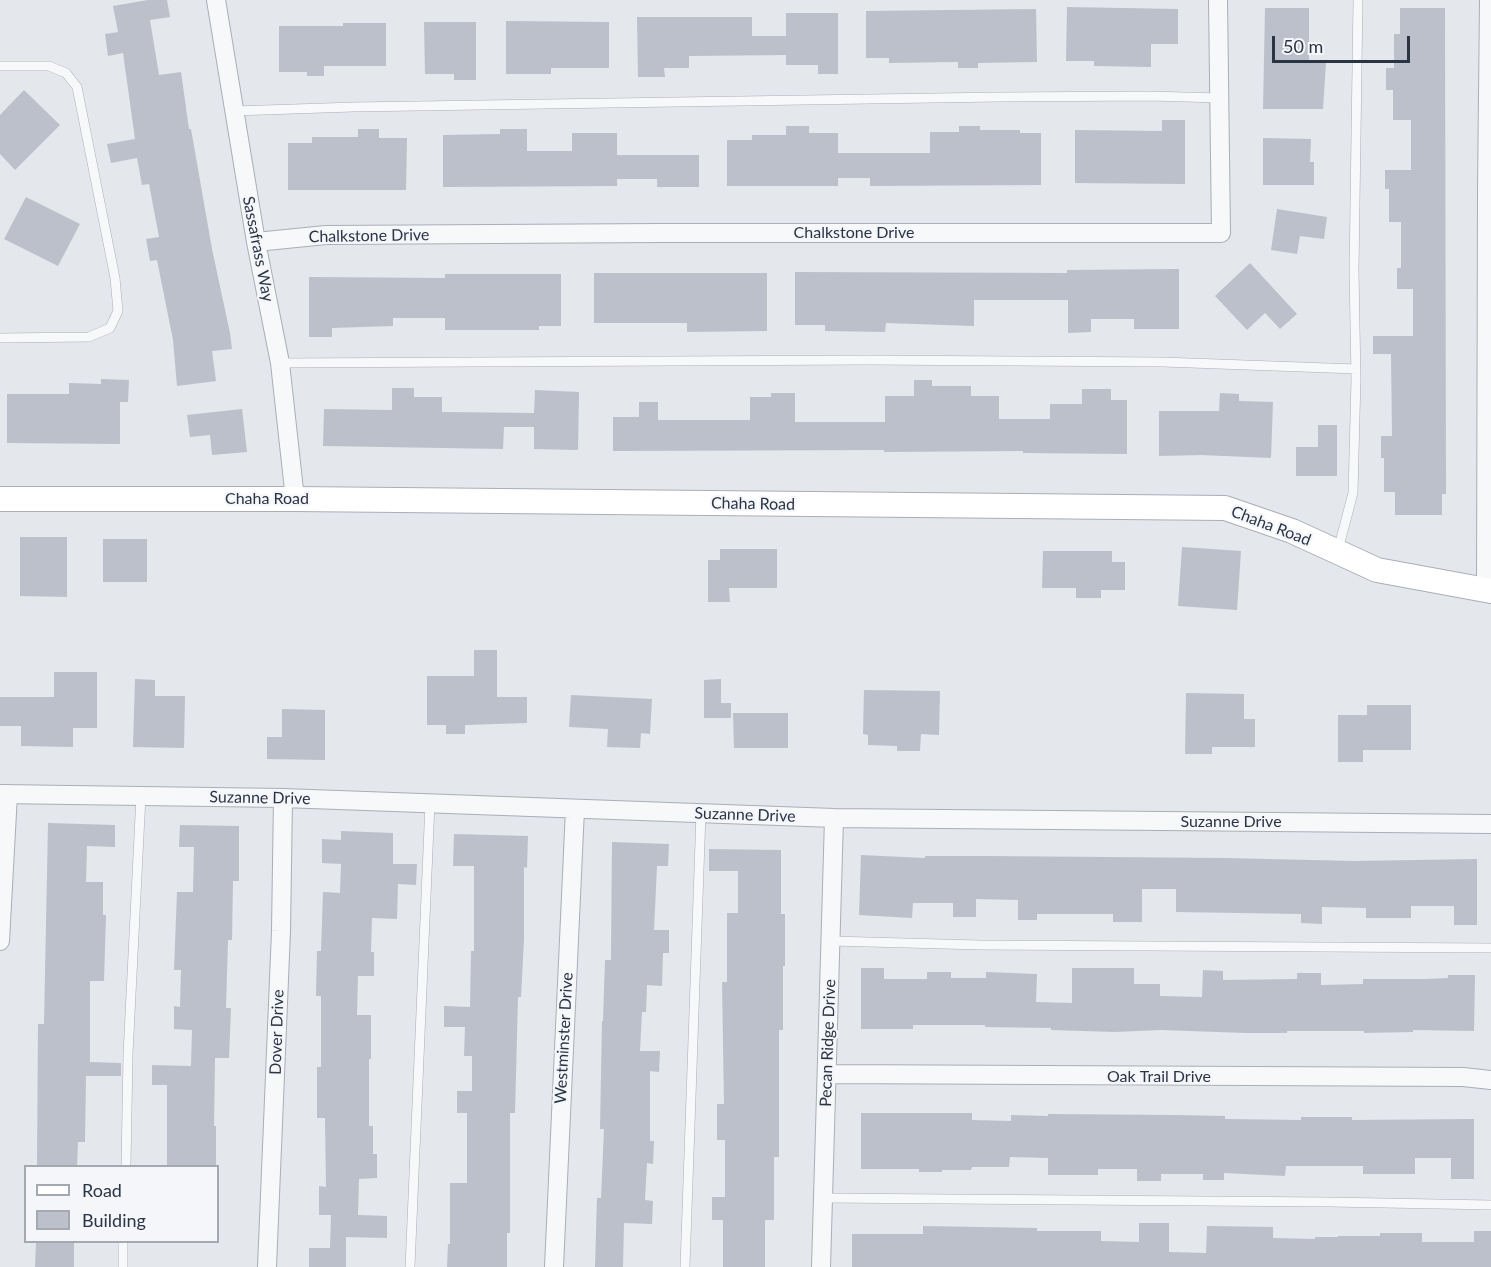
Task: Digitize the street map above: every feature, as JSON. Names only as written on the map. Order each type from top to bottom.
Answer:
[{"type":"street","name":"Sassafrass Way","points":[[216,0],[256,242],[280,363],[295,499]]},
{"type":"street","name":"Chalkstone Drive","points":[[256,242],[338,235],[660,232],[1221,233],[1218,0]]},
{"type":"street","points":[[1489,0],[1486,191],[1489,591]]},
{"type":"street","name":"Chaha Road","points":[[0,499],[295,499],[1225,508],[1292,531],[1377,570],[1489,591]]},
{"type":"street","points":[[0,941],[4,794]]},
{"type":"street","name":"Suzanne Drive","points":[[4,794],[283,798],[834,818],[1491,824]]},
{"type":"street","name":"Dover Drive","points":[[267,1267],[281,931],[283,798]]},
{"type":"street","name":"Westminster Drive","points":[[554,1267],[575,809]]},
{"type":"street","name":"Pecan Ridge Drive","points":[[821,1267],[834,818]]},
{"type":"street","name":"Oak Trail Drive","points":[[827,1074],[1463,1077],[1491,1080]]},
{"type":"lane","points":[[1338,552],[1353,493],[1358,0]]},
{"type":"lane","points":[[0,66],[49,66],[66,73],[77,87],[115,278],[118,310],[110,328],[89,337],[0,338]]},
{"type":"lane","points":[[234,111],[388,106],[999,97],[1219,98]]},
{"type":"lane","points":[[280,363],[867,360],[1162,362],[1356,369]]},
{"type":"lane","points":[[126,1165],[128,1054],[141,796]]},
{"type":"lane","points":[[410,1267],[430,803]]},
{"type":"lane","points":[[685,1267],[701,813]]},
{"type":"lane","points":[[831,941],[980,945],[1491,948]]},
{"type":"lane","points":[[822,1198],[1491,1205]]},
{"type":"lane","points":[[123,1243],[123,1267]]},
{"type":"building","points":[[148,0],[167,0],[170,17],[150,20],[159,75],[181,72],[189,129],[191,129],[232,349],[212,351],[216,381],[177,386],[173,340],[157,260],[150,261],[146,239],[159,237],[149,184],[142,185],[137,158],[111,163],[107,144],[135,139],[123,53],[108,56],[105,34],[118,32],[113,6]]},
{"type":"building","points":[[1067,7],[1178,9],[1178,44],[1151,44],[1151,67],[1094,66],[1094,61],[1066,61]]},
{"type":"building","points":[[1265,8],[1309,8],[1309,63],[1326,63],[1323,109],[1263,109]]},
{"type":"building","points":[[1400,8],[1445,8],[1446,494],[1442,494],[1442,515],[1395,515],[1395,492],[1384,492],[1384,458],[1381,458],[1381,436],[1392,436],[1391,354],[1373,354],[1373,336],[1413,336],[1413,289],[1397,289],[1397,268],[1401,268],[1401,222],[1389,222],[1389,189],[1385,189],[1385,170],[1411,170],[1411,120],[1393,120],[1393,90],[1386,90],[1386,68],[1394,68],[1394,34],[1400,34]]},
{"type":"building","points":[[1036,9],[1037,62],[978,63],[978,68],[958,68],[958,62],[889,63],[889,58],[866,58],[866,11]]},
{"type":"building","points":[[786,13],[838,13],[838,74],[818,74],[818,65],[786,65],[786,55],[689,56],[689,68],[664,68],[665,77],[638,77],[637,17],[752,17],[752,36],[786,36]]},
{"type":"building","points":[[506,21],[609,22],[609,68],[551,68],[551,74],[506,74]]},
{"type":"building","points":[[424,22],[476,22],[476,80],[454,80],[454,74],[425,74]]},
{"type":"building","points":[[343,23],[386,23],[386,66],[324,66],[324,76],[307,76],[307,72],[279,72],[279,26],[343,26]]},
{"type":"building","points":[[24,90],[60,125],[15,170],[0,154],[0,115]]},
{"type":"building","points":[[1162,120],[1185,120],[1185,184],[1075,183],[1075,130],[1162,131]]},
{"type":"building","points":[[786,126],[809,126],[809,133],[838,133],[838,153],[930,153],[930,132],[959,132],[959,126],[980,126],[980,130],[1020,130],[1020,133],[1041,133],[1041,185],[870,186],[870,178],[838,178],[838,186],[727,186],[727,140],[752,140],[752,135],[786,135]]},
{"type":"building","points":[[358,129],[379,129],[379,138],[407,138],[406,190],[288,190],[288,143],[312,143],[312,137],[358,137]]},
{"type":"building","points":[[500,129],[527,129],[527,151],[572,151],[572,133],[617,133],[617,155],[699,155],[699,187],[657,187],[657,179],[617,179],[617,186],[443,187],[443,135],[500,134]]},
{"type":"building","points":[[1263,138],[1311,139],[1310,162],[1314,162],[1314,185],[1263,185]]},
{"type":"building","points":[[26,197],[80,224],[58,266],[4,239]]},
{"type":"building","points":[[1277,209],[1327,217],[1324,239],[1300,236],[1297,254],[1271,250]]},
{"type":"building","points":[[1250,263],[1297,314],[1280,329],[1265,313],[1247,330],[1215,296]]},
{"type":"building","points":[[1179,269],[1179,329],[1134,329],[1134,319],[1091,319],[1091,332],[1068,333],[1068,300],[974,300],[974,326],[886,323],[885,332],[825,331],[825,325],[795,325],[795,272],[1067,273],[1067,270]]},
{"type":"building","points":[[594,273],[767,273],[767,331],[687,332],[687,323],[594,323]]},
{"type":"building","points":[[445,274],[561,274],[561,326],[539,326],[539,330],[445,330],[445,318],[393,318],[393,326],[332,328],[332,337],[309,337],[309,277],[445,278]]},
{"type":"building","points":[[101,379],[129,380],[128,402],[120,402],[120,444],[7,443],[7,394],[69,394],[69,383],[101,384]]},
{"type":"building","points":[[914,380],[932,380],[932,386],[971,386],[971,396],[999,396],[999,419],[1050,419],[1050,404],[1082,404],[1082,389],[1111,389],[1111,400],[1127,400],[1127,454],[1023,453],[1023,451],[884,452],[884,450],[613,451],[613,417],[639,417],[639,402],[658,402],[658,420],[750,420],[750,397],[771,397],[771,393],[795,393],[795,422],[885,422],[885,396],[914,396]]},
{"type":"building","points":[[392,388],[414,388],[414,397],[442,397],[442,412],[534,413],[535,390],[579,392],[578,450],[534,449],[534,427],[504,427],[503,449],[323,446],[324,409],[392,410]]},
{"type":"building","points":[[1220,393],[1239,394],[1239,401],[1273,402],[1271,458],[1159,456],[1159,411],[1219,411]]},
{"type":"building","points":[[242,409],[247,452],[212,455],[210,435],[190,437],[187,415]]},
{"type":"building","points":[[1318,425],[1337,425],[1337,476],[1296,476],[1296,447],[1318,447]]},
{"type":"building","points":[[20,537],[67,537],[67,597],[20,596]]},
{"type":"building","points":[[103,539],[147,539],[147,582],[103,582]]},
{"type":"building","points":[[1182,547],[1241,551],[1237,610],[1178,606]]},
{"type":"building","points":[[720,549],[777,549],[777,588],[729,588],[730,602],[708,602],[708,560],[720,560]]},
{"type":"building","points":[[1043,551],[1112,551],[1112,562],[1125,562],[1125,590],[1101,590],[1101,598],[1076,598],[1076,588],[1042,588]]},
{"type":"building","points":[[474,650],[497,650],[497,697],[527,697],[527,723],[465,725],[465,734],[446,734],[446,725],[427,725],[427,676],[474,676]]},
{"type":"building","points":[[54,672],[97,672],[97,728],[73,728],[73,747],[21,746],[21,726],[0,726],[0,697],[54,697]]},
{"type":"building","points":[[135,679],[155,680],[155,696],[185,696],[184,748],[133,747]]},
{"type":"building","points":[[721,679],[721,703],[731,703],[731,718],[704,718],[704,680]]},
{"type":"building","points":[[864,690],[940,691],[939,735],[921,734],[920,751],[897,751],[897,746],[868,745],[868,735],[863,734]]},
{"type":"building","points":[[1186,693],[1244,694],[1244,719],[1255,719],[1255,747],[1212,747],[1212,754],[1185,754]]},
{"type":"building","points":[[571,695],[652,699],[650,734],[641,733],[640,748],[607,747],[608,729],[569,727]]},
{"type":"building","points":[[1367,705],[1411,705],[1411,750],[1363,750],[1363,762],[1338,762],[1338,715],[1367,715]]},
{"type":"building","points":[[282,709],[325,710],[325,760],[267,759],[267,737],[282,737]]},
{"type":"building","points":[[733,713],[788,713],[788,748],[734,748]]},
{"type":"building","points":[[48,823],[115,825],[115,847],[87,846],[86,882],[103,882],[103,915],[106,915],[104,981],[90,981],[90,1062],[121,1063],[121,1076],[86,1076],[85,1142],[78,1142],[77,1165],[37,1165],[38,1024],[44,1024]]},
{"type":"building","points":[[180,825],[239,826],[239,881],[233,881],[232,940],[228,940],[226,1008],[231,1008],[229,1058],[215,1058],[216,1165],[167,1165],[167,1085],[152,1085],[152,1065],[191,1066],[192,1030],[174,1029],[174,1006],[180,1007],[181,970],[174,970],[177,892],[193,892],[194,847],[179,847]]},
{"type":"building","points":[[341,831],[393,833],[393,864],[417,864],[416,885],[398,884],[397,919],[372,918],[371,952],[374,952],[374,976],[358,976],[357,1015],[371,1015],[369,1126],[373,1126],[373,1154],[377,1154],[377,1178],[359,1179],[358,1215],[387,1216],[387,1238],[346,1237],[346,1267],[309,1267],[309,1248],[330,1248],[331,1215],[319,1215],[319,1186],[326,1187],[325,1118],[317,1118],[317,1067],[321,1067],[321,996],[316,996],[317,951],[321,951],[323,892],[340,893],[341,864],[322,863],[322,839],[341,840]]},
{"type":"building","points":[[454,834],[528,836],[527,868],[524,867],[524,939],[521,997],[518,997],[515,1113],[510,1113],[510,1233],[507,1233],[507,1267],[447,1267],[448,1244],[450,1244],[450,1183],[467,1183],[467,1113],[457,1113],[457,1091],[472,1091],[472,1056],[464,1056],[465,1027],[444,1027],[444,1006],[470,1007],[471,951],[474,951],[474,866],[453,866]]},
{"type":"building","points":[[612,842],[669,844],[668,866],[657,866],[654,930],[669,930],[669,953],[663,953],[662,986],[647,985],[646,1012],[642,1012],[640,1051],[660,1051],[659,1072],[650,1071],[650,1141],[654,1141],[653,1164],[647,1163],[645,1200],[653,1201],[652,1224],[624,1223],[623,1267],[595,1267],[597,1198],[601,1198],[604,1129],[600,1129],[605,960],[611,960]]},
{"type":"building","points":[[709,849],[781,850],[781,914],[785,914],[785,966],[783,966],[783,1030],[779,1030],[779,1157],[774,1157],[774,1220],[765,1220],[765,1267],[723,1267],[723,1220],[712,1220],[712,1197],[725,1197],[725,1140],[717,1140],[717,1104],[724,1104],[722,982],[727,982],[727,913],[738,913],[738,871],[709,871]]},
{"type":"building","points":[[861,855],[925,858],[925,856],[988,856],[1354,861],[1477,859],[1477,925],[1454,925],[1454,906],[1411,906],[1411,918],[1366,918],[1366,908],[1322,907],[1322,924],[1301,923],[1301,914],[1176,912],[1176,889],[1142,889],[1142,922],[1113,922],[1113,914],[1037,914],[1037,920],[1018,920],[1018,900],[976,899],[976,917],[953,917],[953,903],[913,903],[912,918],[859,915]]},
{"type":"building","points":[[861,968],[884,968],[884,979],[927,979],[927,972],[951,972],[951,978],[986,978],[986,972],[1037,974],[1036,1002],[1072,1003],[1072,968],[1134,968],[1134,984],[1160,984],[1160,996],[1202,997],[1203,970],[1223,971],[1223,980],[1297,979],[1297,973],[1321,973],[1321,985],[1363,984],[1363,979],[1426,979],[1448,978],[1448,975],[1475,975],[1474,1031],[1246,1033],[1161,1030],[1115,1032],[985,1027],[985,1025],[913,1025],[913,1029],[861,1029]]},
{"type":"building","points":[[861,1113],[972,1113],[972,1120],[1011,1121],[1011,1115],[1048,1116],[1048,1114],[1225,1116],[1225,1119],[1301,1120],[1301,1117],[1352,1117],[1352,1120],[1474,1119],[1474,1179],[1451,1179],[1451,1158],[1415,1158],[1415,1174],[1363,1174],[1363,1166],[1286,1166],[1285,1176],[1224,1173],[1224,1180],[1203,1180],[1203,1174],[1161,1174],[1161,1181],[1137,1181],[1137,1169],[1098,1169],[1098,1175],[1048,1175],[1048,1158],[1010,1157],[1009,1167],[972,1167],[971,1170],[942,1170],[942,1172],[919,1172],[919,1169],[861,1169]]},
{"type":"building","points":[[1139,1223],[1169,1223],[1169,1252],[1206,1253],[1207,1226],[1273,1227],[1273,1238],[1315,1239],[1315,1237],[1380,1236],[1380,1233],[1422,1233],[1422,1242],[1474,1242],[1474,1231],[1491,1231],[1491,1267],[852,1267],[852,1234],[923,1234],[923,1226],[1037,1228],[1037,1231],[1101,1231],[1101,1241],[1139,1242]]},
{"type":"building","points":[[36,1243],[74,1243],[74,1267],[35,1267]]}]
